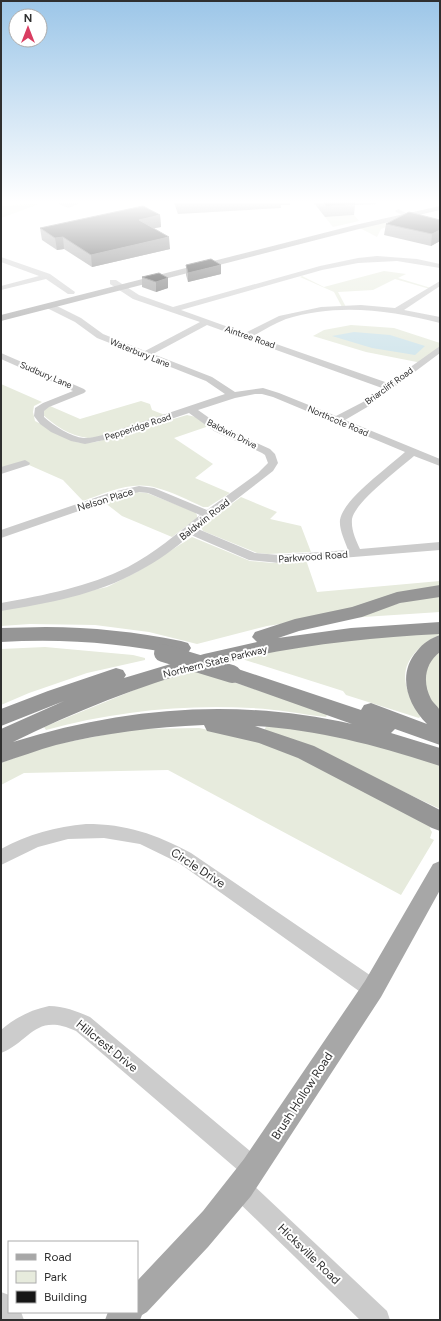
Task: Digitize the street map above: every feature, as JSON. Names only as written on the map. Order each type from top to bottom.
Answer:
[{"type":"highway","points":[[262,636],[295,625],[355,613],[408,596],[440,591]]},
{"type":"highway","name":"Northern State Parkway","points":[[1,718],[76,688],[136,669],[262,636],[326,626],[440,617]]},
{"type":"highway","name":"Northern State Parkway","points":[[1,738],[81,702],[139,681],[204,661],[260,649],[330,637],[374,632],[440,628]]},
{"type":"highway","points":[[1,635],[85,633],[134,639],[352,704],[440,737]]},
{"type":"highway","points":[[1,644],[33,642],[84,643],[172,650]]},
{"type":"highway","points":[[440,642],[429,648],[421,658],[416,669],[415,680],[417,692],[424,706],[440,723]]},
{"type":"highway","points":[[237,670],[440,748]]},
{"type":"highway","points":[[1,754],[64,734],[129,722],[194,716],[237,716],[284,719],[364,733],[440,756]]},
{"type":"highway","points":[[129,722],[207,724],[234,728],[262,736],[313,755],[440,821]]},
{"type":"main road","points":[[1,310],[186,265]]},
{"type":"main road","points":[[1,318],[207,265]]},
{"type":"main road","name":"Brush Hollow Road","points":[[138,1301],[184,1253],[247,1178],[373,989],[440,870]]},
{"type":"street","points":[[16,265],[47,276],[70,292]]},
{"type":"street","points":[[172,310],[339,265]]},
{"type":"street","points":[[1,288],[47,276]]},
{"type":"street","name":"Aintree Road","points":[[113,282],[123,287],[136,297],[389,387]]},
{"type":"street","points":[[398,310],[440,283]]},
{"type":"street","name":"Waterbury Lane","points":[[50,306],[78,320],[100,336],[208,379],[233,395]]},
{"type":"street","points":[[246,336],[263,326],[281,319],[316,310],[351,308],[398,310],[440,320]]},
{"type":"street","points":[[145,354],[207,322]]},
{"type":"street","name":"Briarcliff Road","points":[[337,420],[366,404],[440,349]]},
{"type":"street","name":"Sudbury Lane","points":[[1,356],[81,391],[46,404],[39,410],[38,415],[39,418],[47,424],[73,438],[84,441]]},
{"type":"street","name":"Northcote Road","points":[[233,395],[255,391],[269,392],[440,463]]},
{"type":"street","name":"Baldwin Drive","points":[[191,410],[233,395]]},
{"type":"street","name":"Baldwin Drive","points":[[191,410],[218,428],[270,454]]},
{"type":"street","name":"Pepperidge Road","points":[[84,441],[110,436],[191,410]]},
{"type":"street","points":[[356,553],[346,528],[345,518],[348,510],[356,501],[412,452]]},
{"type":"street","name":"Baldwin Road","points":[[1,606],[76,592],[122,575],[147,562],[191,530],[269,469],[273,463],[270,454]]},
{"type":"street","points":[[1,471],[25,463]]},
{"type":"street","name":"Nelson Place","points":[[1,534],[116,494],[138,489],[150,490],[209,515]]},
{"type":"street","name":"Parkwood Road","points":[[191,530],[240,553],[260,559],[278,559],[440,546]]},
{"type":"street","name":"Circle Drive","points":[[1,858],[13,850],[40,839],[55,835],[85,831],[112,831],[139,836],[160,844],[185,858],[373,989]]},
{"type":"street","name":"Hillcrest Drive","points":[[1,1043],[22,1025],[37,1018],[58,1015],[72,1018],[83,1024],[185,1110],[247,1178]]},
{"type":"street","name":"Hicksville Road","points":[[247,1178],[378,1320]]},
{"type":"street","points":[[1,1304],[12,1320]]},
{"type":"green space","points":[[384,271],[406,274],[398,278],[431,288],[430,289],[395,279],[373,290],[338,292],[346,307],[342,307],[334,292],[300,277],[302,276],[324,287]]},
{"type":"green space","points":[[351,325],[394,328],[440,343],[440,349],[422,363],[366,352],[313,336],[324,330]]},
{"type":"green space","points":[[1,384],[42,402],[34,406],[33,412],[35,421],[76,442],[96,442],[187,415],[196,417],[209,426],[174,438],[213,464],[195,478],[230,493],[208,507],[203,507],[180,496],[148,486],[129,486],[119,488],[83,501],[63,480],[29,465],[1,467]]},
{"type":"green space","points":[[141,401],[150,404],[152,410],[165,415],[95,438],[75,435],[57,426],[42,414],[42,410],[50,406],[80,419]]},
{"type":"green space","points":[[137,492],[147,493],[195,512],[197,518],[172,537],[122,516],[104,502],[125,494]]},
{"type":"green space","points":[[241,497],[277,512],[270,519],[301,526],[311,552],[268,554],[257,553],[203,531],[202,526]]},
{"type":"green space","points":[[192,537],[250,561],[272,563],[306,560],[317,592],[440,581],[440,586],[300,621],[267,626],[197,644],[149,632],[95,625],[30,624],[1,626],[1,608],[54,599],[107,587],[137,572]]},
{"type":"green space","points":[[440,594],[440,612],[348,618],[424,596]]},
{"type":"green space","points":[[440,631],[440,635],[429,640],[419,648],[411,658],[406,669],[405,681],[411,700],[421,716],[419,718],[346,695],[343,691],[242,659],[199,671],[328,713],[326,717],[279,710],[199,707],[173,708],[121,714],[96,718],[46,730],[44,727],[149,684],[182,673],[251,655],[329,641]]},
{"type":"green space","points":[[440,646],[440,715],[427,702],[422,663]]},
{"type":"green space","points":[[45,647],[133,655],[145,658],[145,660],[87,673],[29,693],[1,705],[1,649]]},
{"type":"green space","points":[[267,724],[353,738],[440,764],[440,809],[353,768],[264,731]]},
{"type":"green space","points":[[199,728],[263,741],[310,760],[431,825],[430,829],[432,832],[430,838],[434,840],[401,895],[168,770],[24,773],[1,785],[1,763],[47,746],[134,729]]},
{"type":"water","points":[[354,332],[390,335],[425,346],[415,355],[372,348],[332,336]]},
{"type":"building","points":[[186,265],[220,265],[221,265],[188,273]]},
{"type":"building","points":[[159,273],[168,278],[156,282],[142,277]]}]
